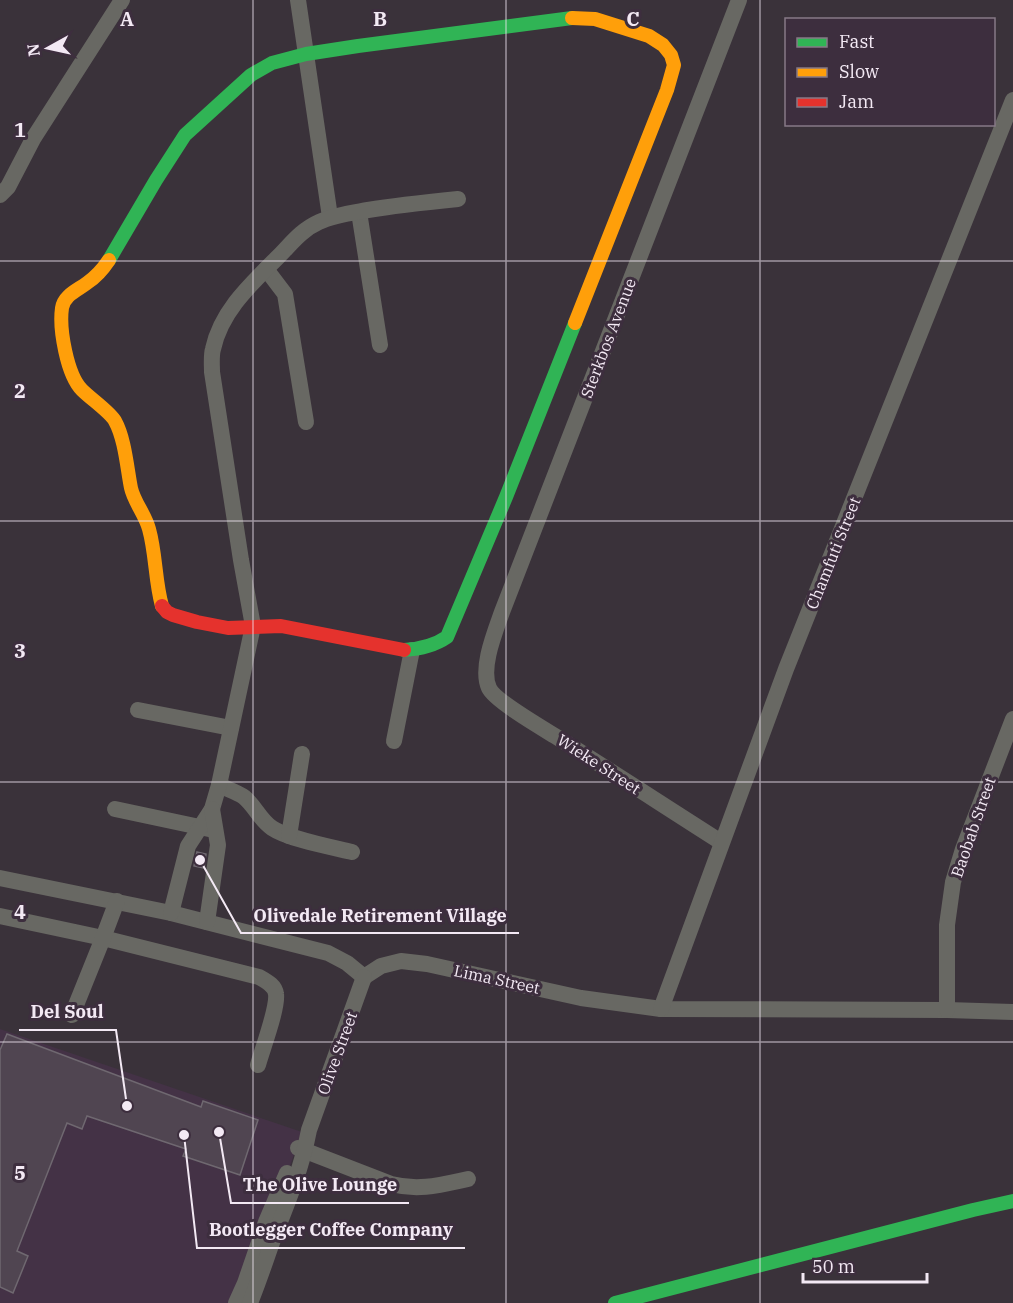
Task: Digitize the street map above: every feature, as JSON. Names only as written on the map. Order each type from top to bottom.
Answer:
[{"type":"street","points":[[0,195],[8,187],[33,139],[122,0]]},
{"type":"street","points":[[298,0],[330,217]]},
{"type":"street","name":"Sterkbos Avenue","points":[[486,678],[488,657],[502,612],[739,0]]},
{"type":"street","points":[[572,18],[595,20],[649,36],[663,45],[671,55],[674,65],[667,90],[447,637],[430,647],[400,650],[281,626],[265,624],[253,626],[227,628],[207,624],[169,614],[163,607],[147,518],[132,491],[120,431],[115,420],[81,389],[69,368],[61,316],[62,306],[67,297],[88,283],[107,263],[185,135],[251,75],[272,63],[306,54],[358,46],[572,18]]},
{"type":"street","name":"Chamfuti Street","points":[[661,1009],[786,669],[1013,100]]},
{"type":"street","points":[[171,913],[188,846],[207,829],[219,785],[253,626],[212,372],[212,351],[217,335],[227,314],[238,299],[305,230],[318,222],[330,217],[411,203],[458,199]]},
{"type":"street","points":[[359,212],[380,345]]},
{"type":"street","points":[[266,269],[285,294],[306,422]]},
{"type":"street","points":[[394,741],[412,650]]},
{"type":"street","name":"Wieke Street","points":[[486,678],[494,695],[722,842]]},
{"type":"street","points":[[138,710],[231,728]]},
{"type":"street","name":"Baobab Street","points":[[947,1010],[947,925],[953,882],[963,849],[1013,719]]},
{"type":"street","points":[[289,836],[302,754]]},
{"type":"street","points":[[219,785],[243,796],[272,829],[289,836],[352,852]]},
{"type":"street","points":[[115,809],[207,829],[218,845],[207,922]]},
{"type":"street","points":[[0,878],[171,913],[328,953],[347,963],[364,976]]},
{"type":"street","points":[[72,1015],[117,901]]},
{"type":"street","points":[[0,916],[103,938],[259,977],[272,985],[276,993],[275,1009],[258,1065]]},
{"type":"street","name":"Lima Street","points":[[364,976],[381,966],[401,961],[427,964],[581,998],[661,1009],[1013,1012]]},
{"type":"street","name":"Olive Street","points":[[250,1303],[260,1280],[302,1149],[364,976]]},
{"type":"street","points":[[302,1149],[391,1184],[405,1187],[427,1187],[468,1179]]},
{"type":"street","name":"Olive Street","points":[[236,1303],[266,1222],[302,1149]]},
{"type":"street","points":[[615,1303],[1013,1201]]},
{"type":"shaded area","points":[[0,1029],[302,1132],[241,1303],[0,1303]]},
{"type":"building","points":[[197,852],[206,854],[204,868],[194,866]]},
{"type":"building","points":[[7,1034],[201,1107],[203,1101],[258,1120],[240,1175],[183,1156],[186,1149],[87,1116],[82,1129],[67,1123],[17,1251],[28,1256],[13,1293],[0,1287],[0,1050]]},
{"type":"traffic: fast","points":[[109,260],[185,135],[251,75],[272,63],[306,54],[358,46],[572,18]]},
{"type":"traffic: fast","points":[[404,650],[437,643],[447,637],[575,323]]},
{"type":"traffic: fast","points":[[615,1303],[1013,1201]]},
{"type":"traffic: slow","points":[[572,18],[595,19],[649,36],[663,45],[671,55],[674,65],[667,90],[575,323]]},
{"type":"traffic: slow","points":[[109,260],[102,270],[72,293],[63,303],[61,317],[63,339],[68,363],[77,383],[109,414],[118,428],[132,493],[149,529],[162,606]]},
{"type":"traffic: jam","points":[[162,606],[173,615],[228,628],[281,626],[404,650]]},
{"type":"place","name":"Olivedale Retirement Village","points":[[200,860]]},
{"type":"place","name":"Del Soul","points":[[127,1106]]},
{"type":"place","name":"The Olive Lounge","points":[[219,1132]]},
{"type":"place","name":"Bootlegger Coffee Company","points":[[184,1135]]}]
